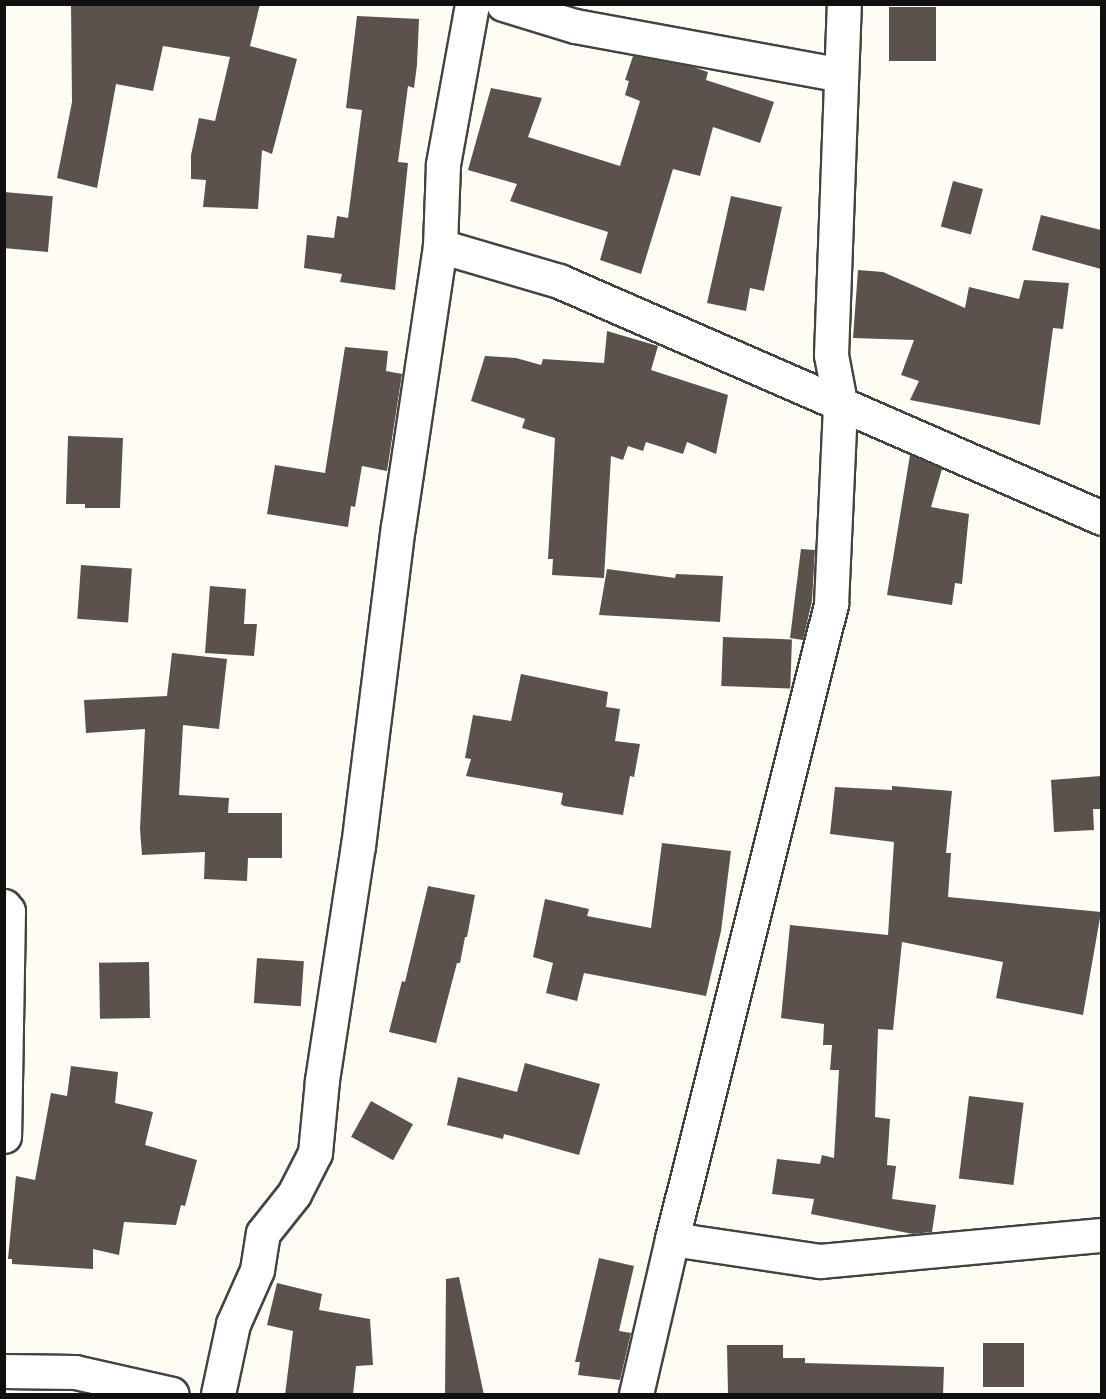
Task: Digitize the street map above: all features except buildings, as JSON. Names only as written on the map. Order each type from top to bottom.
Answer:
[{"type":"street","points":[[218,1395],[233,1324],[257,1270],[263,1233],[294,1194],[315,1153],[322,1080],[358,846],[398,527],[440,246],[443,164],[472,4]]},
{"type":"street","points":[[503,4],[575,26],[841,75]]},
{"type":"street","points":[[636,1395],[672,1239],[831,604],[840,402],[831,355],[844,4]]},
{"type":"street","points":[[440,246],[560,281],[1101,518]]},
{"type":"street","points":[[4,906],[8,911],[4,1136]]},
{"type":"street","points":[[672,1239],[820,1261],[1101,1235]]},
{"type":"street","points":[[4,1371],[75,1372],[172,1395]]}]
